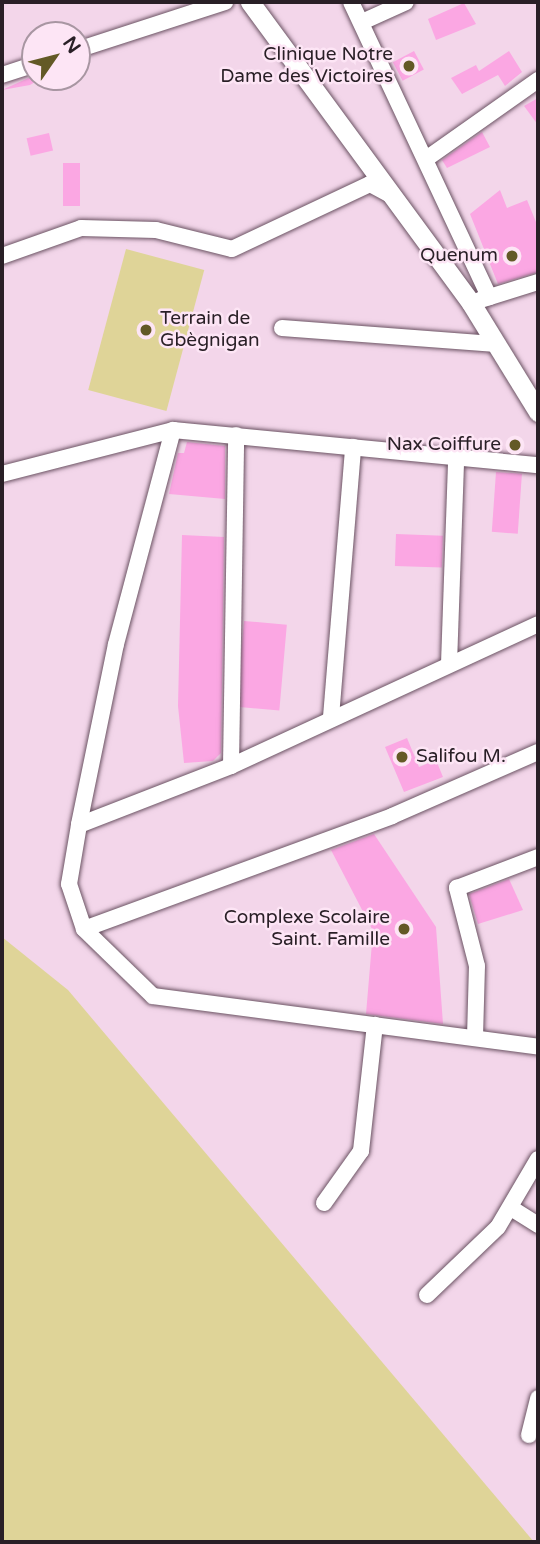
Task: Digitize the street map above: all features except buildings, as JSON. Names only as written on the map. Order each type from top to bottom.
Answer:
[{"type":"main road","points":[[250,2],[390,194],[480,300],[496,344],[537,408]]},
{"type":"street","points":[[91,45],[225,2]]},
{"type":"street","points":[[351,2],[426,159],[480,300],[538,282]]},
{"type":"street","points":[[362,22],[406,2]]},
{"type":"street","points":[[2,75],[21,69]]},
{"type":"street","points":[[426,159],[538,80]]},
{"type":"street","points":[[2,256],[81,228],[156,230],[232,249],[370,184],[390,194]]},
{"type":"street","points":[[282,328],[496,344]]},
{"type":"street","points":[[173,430],[116,644],[79,825],[69,884],[84,929],[153,996],[538,1047]]},
{"type":"street","points":[[2,474],[173,430],[354,447],[456,460],[538,465]]},
{"type":"street","points":[[231,766],[236,435]]},
{"type":"street","points":[[331,717],[354,447]]},
{"type":"street","points":[[449,664],[456,460]]},
{"type":"street","points":[[79,825],[231,766],[331,717],[538,624]]},
{"type":"street","points":[[84,929],[392,816],[538,752]]},
{"type":"street","points":[[475,1037],[477,966],[457,888],[538,857]]},
{"type":"street","points":[[324,1203],[361,1151],[375,1025]]},
{"type":"street","points":[[426,1295],[512,1208],[538,1159]]},
{"type":"street","points":[[512,1208],[538,1224]]},
{"type":"street","points":[[529,1435],[538,1398]]},
{"type":"shaded area","name":"Terrain de Gbègnigan","points":[[126,249],[204,270],[166,411],[88,390]]},
{"type":"shaded area","points":[[2,937],[68,990],[534,1542],[2,1542]]},
{"type":"place","name":"Clinique Notre Dame des Victoires","points":[[409,66]]},
{"type":"place","name":"Quenum","points":[[512,256]]},
{"type":"place","name":"Terrain de Gbègnigan","points":[[146,330]]},
{"type":"place","name":"Nax Coiffure","points":[[515,445]]},
{"type":"place","name":"Salifou M.","points":[[402,757]]},
{"type":"place","name":"Complexe Scolaire Saint. Famille","points":[[404,929]]}]
